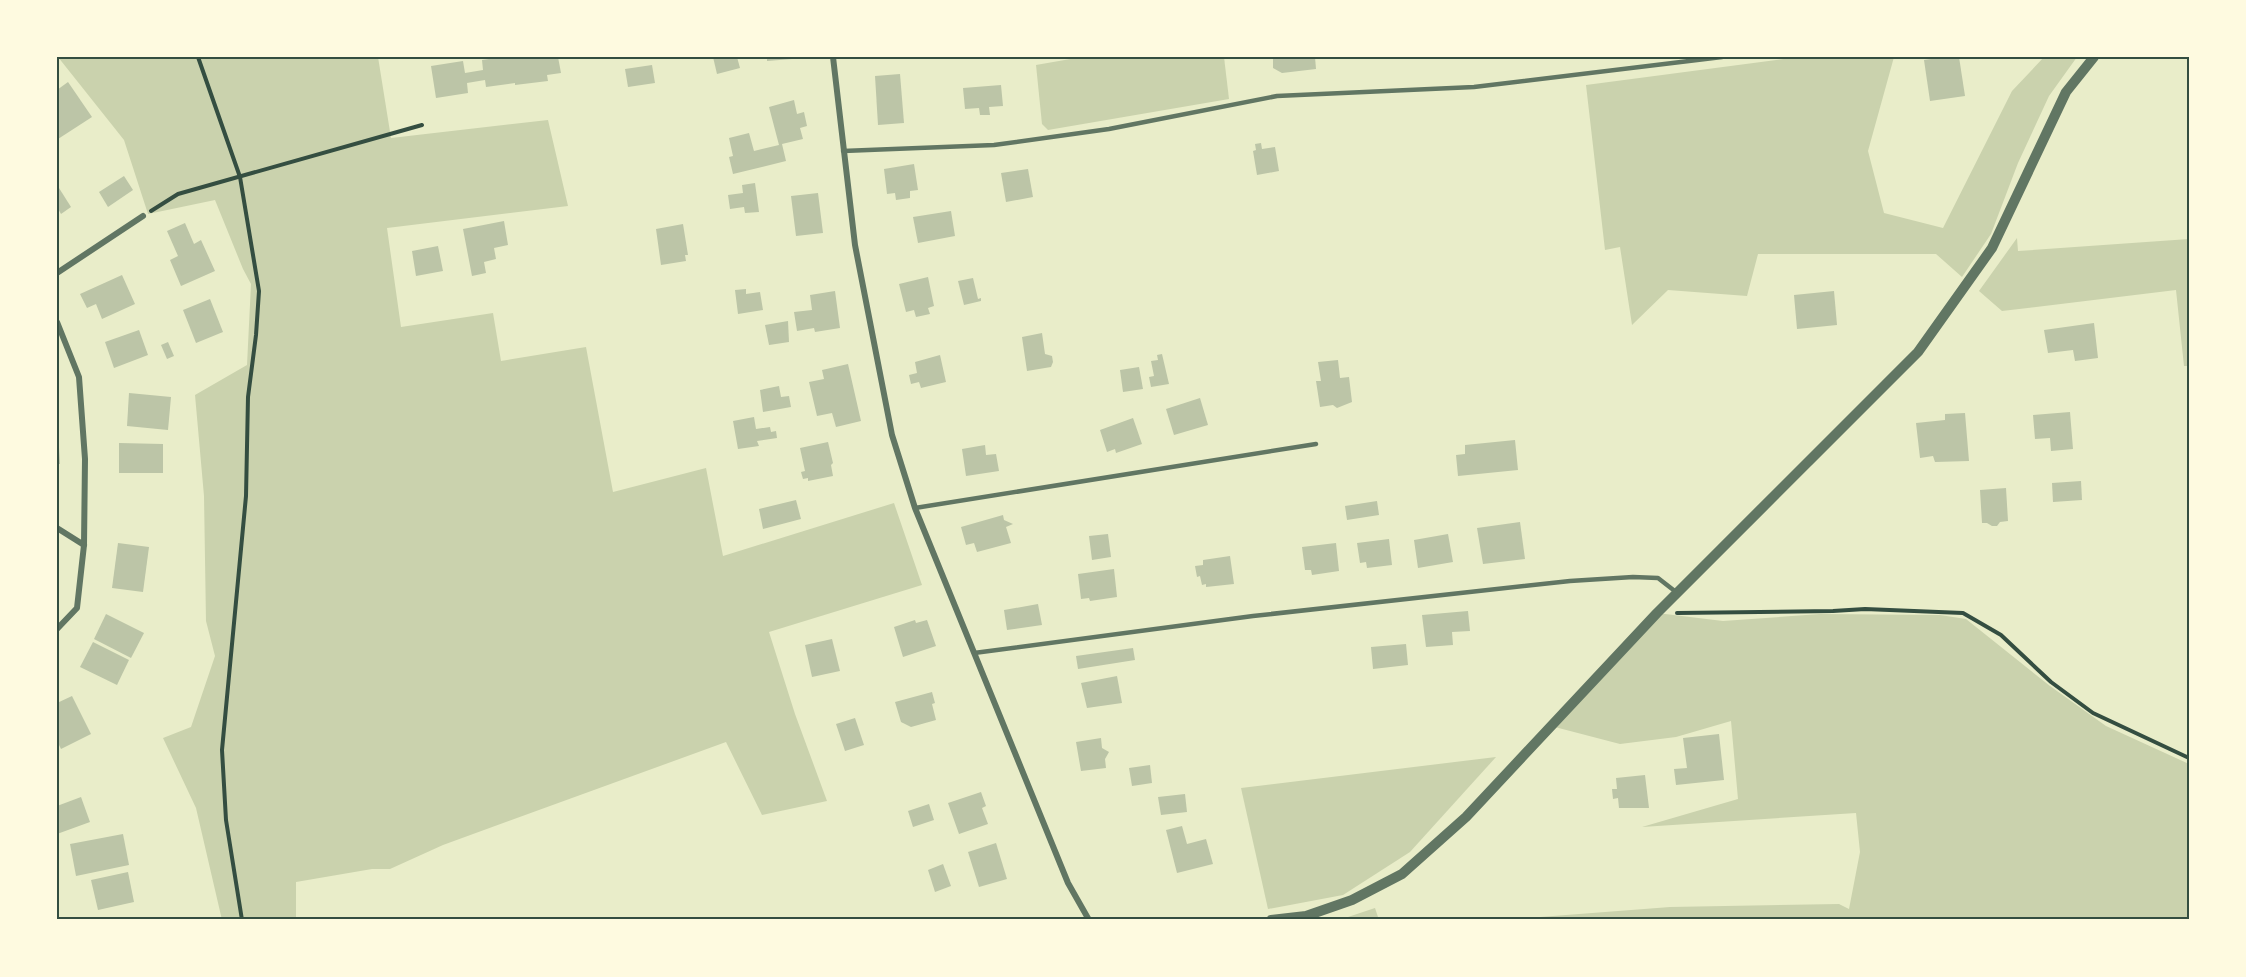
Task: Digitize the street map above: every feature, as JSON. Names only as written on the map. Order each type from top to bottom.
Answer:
[{"type":"street","points":[[832,57],[855,245],[891,435],[915,508],[974,653],[1068,883],[1089,920]]},
{"type":"street","points":[[1271,920],[1306,916],[1352,900],[1402,874],[1466,817],[1657,613],[1917,352],[1992,248],[2066,92],[2094,57]]},
{"type":"street","points":[[57,273],[143,216]]},
{"type":"street","points":[[57,322],[78,377],[85,459],[84,545],[77,608],[57,628]]},
{"type":"street","points":[[57,528],[84,545]]},
{"type":"lane","points":[[843,151],[994,145],[1110,129],[1277,96],[1474,87],[1722,57]]},
{"type":"lane","points":[[915,508],[1316,444]]},
{"type":"lane","points":[[974,653],[1253,616],[1570,581],[1633,577],[1658,578],[1678,593]]},
{"type":"path","points":[[198,57],[240,177],[259,291],[248,397],[246,496],[222,750],[226,820],[242,920]]},
{"type":"path","points":[[143,216],[178,194],[422,124]]},
{"type":"path","points":[[1657,613],[1865,609],[1963,612],[2001,635],[2051,682],[2093,713],[2189,758]]},
{"type":"green space","points":[[58,57],[378,57],[391,138],[548,120],[568,206],[387,228],[401,327],[493,313],[501,361],[586,347],[613,492],[706,468],[723,556],[894,503],[922,585],[769,632],[795,714],[827,801],[762,815],[726,742],[443,845],[390,869],[372,869],[296,882],[296,920],[222,920],[196,808],[163,738],[191,727],[215,656],[206,621],[204,496],[195,395],[247,365],[251,284],[215,200],[148,214],[124,140]]},
{"type":"green space","points":[[1082,57],[1224,57],[1229,99],[1048,130],[1042,124],[1036,65]]},
{"type":"green space","points":[[1798,57],[1894,57],[1868,151],[1884,213],[1943,228],[2012,91],[2044,57],[2077,57],[2049,96],[2018,163],[1991,234],[1962,277],[1936,254],[1758,254],[1747,296],[1668,290],[1632,325],[1620,247],[1605,250],[1586,85]]},
{"type":"green space","points":[[2017,238],[2018,251],[2189,239],[2189,366],[2184,366],[2176,290],[2002,311],[1979,291]]},
{"type":"green space","points":[[1657,613],[1723,621],[1820,614],[1940,615],[1966,619],[2050,686],[2106,726],[2189,764],[2189,920],[1502,920],[1670,907],[1839,904],[1849,909],[1860,852],[1856,813],[1642,827],[1738,799],[1731,721],[1676,737],[1620,744],[1551,726]]},
{"type":"green space","points":[[1496,757],[1410,852],[1343,895],[1268,909],[1241,788]]},
{"type":"green space","points":[[1375,908],[1379,920],[1339,920]]},
{"type":"building","points":[[503,57],[558,57],[561,73],[547,75],[548,81],[515,85],[515,83],[486,87],[485,80],[467,83],[468,93],[436,98],[431,66],[463,61],[465,73],[483,70],[482,60]]},
{"type":"building","points":[[713,57],[737,57],[740,68],[717,74]]},
{"type":"building","points":[[767,57],[792,57],[792,59],[767,61]]},
{"type":"building","points":[[1273,57],[1315,57],[1316,69],[1282,73],[1273,68]]},
{"type":"building","points":[[1959,57],[1965,96],[1930,101],[1924,60]]},
{"type":"building","points":[[652,65],[655,83],[628,87],[625,69]]},
{"type":"building","points":[[900,74],[904,123],[878,125],[875,76]]},
{"type":"building","points":[[68,82],[92,117],[58,139],[57,90]]},
{"type":"building","points":[[1001,85],[1003,106],[989,107],[990,115],[980,115],[979,108],[965,109],[963,88]]},
{"type":"building","points":[[794,100],[797,114],[804,112],[807,126],[800,128],[803,139],[782,144],[786,161],[733,174],[729,157],[733,156],[729,138],[749,133],[754,151],[779,145],[769,107]]},
{"type":"building","points":[[1261,143],[1262,149],[1275,147],[1279,171],[1257,175],[1253,151],[1256,150],[1255,144]]},
{"type":"building","points":[[914,164],[918,190],[910,191],[910,198],[896,200],[895,193],[887,194],[884,169]]},
{"type":"building","points":[[1028,169],[1033,197],[1006,202],[1001,173]]},
{"type":"building","points":[[124,176],[133,190],[108,207],[99,192]]},
{"type":"building","points":[[755,183],[759,212],[745,213],[744,207],[730,209],[728,195],[743,193],[742,185]]},
{"type":"building","points":[[59,188],[71,207],[61,214],[57,207]]},
{"type":"building","points":[[818,193],[823,233],[796,236],[791,196]]},
{"type":"building","points":[[951,211],[955,236],[918,243],[913,217]]},
{"type":"building","points":[[504,221],[508,245],[494,248],[496,259],[484,262],[486,273],[472,276],[463,229]]},
{"type":"building","points":[[185,223],[194,244],[201,240],[215,271],[181,286],[170,260],[178,256],[167,231]]},
{"type":"building","points":[[683,224],[688,255],[685,255],[686,261],[661,265],[656,229]]},
{"type":"building","points":[[438,246],[443,271],[416,276],[412,251]]},
{"type":"building","points":[[122,275],[135,304],[102,319],[96,304],[87,308],[80,294]]},
{"type":"building","points":[[928,277],[934,306],[928,308],[930,314],[916,317],[914,310],[906,312],[899,284]]},
{"type":"building","points":[[973,278],[978,299],[981,298],[981,301],[964,305],[958,281]]},
{"type":"building","points":[[746,289],[746,294],[760,292],[763,310],[738,314],[735,290]]},
{"type":"building","points":[[835,291],[840,328],[815,332],[814,328],[797,331],[794,312],[812,310],[810,295]]},
{"type":"building","points":[[1834,291],[1837,325],[1797,329],[1794,295]]},
{"type":"building","points":[[210,299],[223,332],[196,343],[183,310]]},
{"type":"building","points":[[788,321],[789,342],[769,345],[765,325]]},
{"type":"building","points":[[2094,323],[2098,358],[2075,361],[2073,350],[2048,353],[2044,330]]},
{"type":"building","points":[[139,330],[148,355],[114,368],[105,342]]},
{"type":"building","points":[[1042,333],[1045,354],[1052,356],[1053,362],[1051,367],[1027,371],[1022,337]]},
{"type":"building","points":[[168,342],[174,356],[167,359],[161,345]]},
{"type":"building","points":[[1162,354],[1169,384],[1151,387],[1149,377],[1154,376],[1151,361],[1158,360],[1157,355]]},
{"type":"building","points":[[940,355],[946,382],[921,388],[919,382],[911,384],[909,375],[917,373],[915,362]]},
{"type":"building","points":[[1338,360],[1340,378],[1349,377],[1352,402],[1337,408],[1333,405],[1320,407],[1316,381],[1321,381],[1318,362]]},
{"type":"building","points":[[848,364],[861,421],[836,427],[832,413],[817,416],[809,382],[824,379],[822,370]]},
{"type":"building","points":[[1139,367],[1143,389],[1123,392],[1120,370]]},
{"type":"building","points":[[779,386],[781,397],[789,396],[791,407],[763,412],[760,390]]},
{"type":"building","points":[[129,393],[171,397],[168,430],[127,426]]},
{"type":"building","points":[[1200,398],[1208,425],[1174,435],[1166,409]]},
{"type":"building","points":[[2070,412],[2073,449],[2051,451],[2050,438],[2035,439],[2033,415]]},
{"type":"building","points":[[1965,413],[1969,461],[1935,462],[1933,456],[1920,458],[1916,423],[1945,420],[1945,414]]},
{"type":"building","points":[[754,417],[756,429],[770,427],[771,432],[776,431],[777,438],[757,441],[759,446],[738,449],[733,421]]},
{"type":"building","points":[[1133,418],[1142,444],[1116,453],[1115,449],[1107,452],[1100,430]]},
{"type":"building","points":[[1515,440],[1518,470],[1458,476],[1456,455],[1465,454],[1465,445]]},
{"type":"building","points":[[828,442],[833,463],[831,465],[833,476],[808,481],[808,478],[803,479],[801,472],[805,471],[800,448]]},
{"type":"building","points":[[119,443],[163,444],[163,473],[119,473]]},
{"type":"building","points":[[985,445],[986,455],[996,454],[999,471],[966,476],[962,449]]},
{"type":"building","points":[[57,448],[59,448],[60,464],[57,464]]},
{"type":"building","points":[[2081,481],[2082,500],[2053,502],[2052,483]]},
{"type":"building","points":[[2006,488],[2008,521],[2000,522],[1997,526],[1982,523],[1980,490]]},
{"type":"building","points":[[796,500],[801,519],[763,529],[759,509]]},
{"type":"building","points":[[1377,501],[1379,515],[1347,520],[1345,506]]},
{"type":"building","points":[[1003,515],[1004,520],[1013,524],[1006,527],[1011,543],[977,552],[974,543],[966,545],[961,527]]},
{"type":"building","points":[[1520,522],[1525,559],[1483,564],[1477,528]]},
{"type":"building","points":[[1108,534],[1111,557],[1092,560],[1089,536]]},
{"type":"building","points":[[1448,534],[1453,562],[1418,568],[1414,540]]},
{"type":"building","points":[[1389,539],[1392,565],[1367,568],[1366,562],[1360,563],[1357,543]]},
{"type":"building","points":[[118,543],[149,547],[143,592],[112,588]]},
{"type":"building","points":[[1336,543],[1339,571],[1312,575],[1311,570],[1305,570],[1302,547]]},
{"type":"building","points":[[1230,556],[1234,584],[1206,587],[1206,584],[1202,585],[1200,576],[1197,577],[1195,566],[1203,565],[1203,560]]},
{"type":"building","points":[[1114,569],[1117,597],[1090,601],[1089,598],[1081,599],[1078,574]]},
{"type":"building","points":[[1038,604],[1042,625],[1007,630],[1004,610]]},
{"type":"building","points":[[1468,611],[1470,631],[1452,632],[1453,645],[1426,647],[1422,615]]},
{"type":"building","points":[[106,614],[144,633],[131,658],[94,639]]},
{"type":"building","points":[[915,620],[916,623],[927,620],[936,646],[903,657],[894,627]]},
{"type":"building","points":[[832,639],[840,671],[812,677],[805,645]]},
{"type":"building","points":[[93,642],[129,660],[117,685],[80,667]]},
{"type":"building","points":[[1406,644],[1408,665],[1373,669],[1371,647]]},
{"type":"building","points":[[1133,648],[1135,660],[1078,669],[1076,656]]},
{"type":"building","points":[[1117,676],[1122,703],[1087,708],[1081,683]]},
{"type":"building","points":[[932,692],[936,720],[911,727],[901,722],[895,702]]},
{"type":"building","points":[[72,696],[91,734],[61,749],[57,741],[57,703]]},
{"type":"building","points":[[855,718],[864,745],[845,751],[836,724]]},
{"type":"building","points":[[1719,734],[1724,780],[1676,785],[1674,769],[1687,768],[1683,738]]},
{"type":"building","points":[[1101,738],[1102,748],[1109,752],[1105,759],[1106,768],[1081,771],[1076,742]]},
{"type":"building","points":[[1150,765],[1152,783],[1132,786],[1129,768]]},
{"type":"building","points":[[1645,775],[1649,808],[1619,808],[1618,798],[1613,799],[1612,789],[1617,789],[1616,778]]},
{"type":"building","points":[[981,792],[986,806],[982,808],[988,824],[959,834],[948,803]]},
{"type":"building","points":[[1185,794],[1187,812],[1161,815],[1158,797]]},
{"type":"building","points":[[81,797],[90,822],[57,834],[57,806]]},
{"type":"building","points":[[929,804],[934,820],[913,827],[908,811]]},
{"type":"building","points":[[1182,826],[1187,844],[1206,839],[1213,864],[1177,873],[1166,830]]},
{"type":"building","points":[[123,834],[129,865],[76,876],[70,844]]},
{"type":"building","points":[[996,843],[1007,879],[979,887],[968,852]]},
{"type":"building","points":[[943,864],[951,886],[935,892],[928,870]]},
{"type":"building","points":[[128,872],[134,902],[98,910],[91,880]]}]
